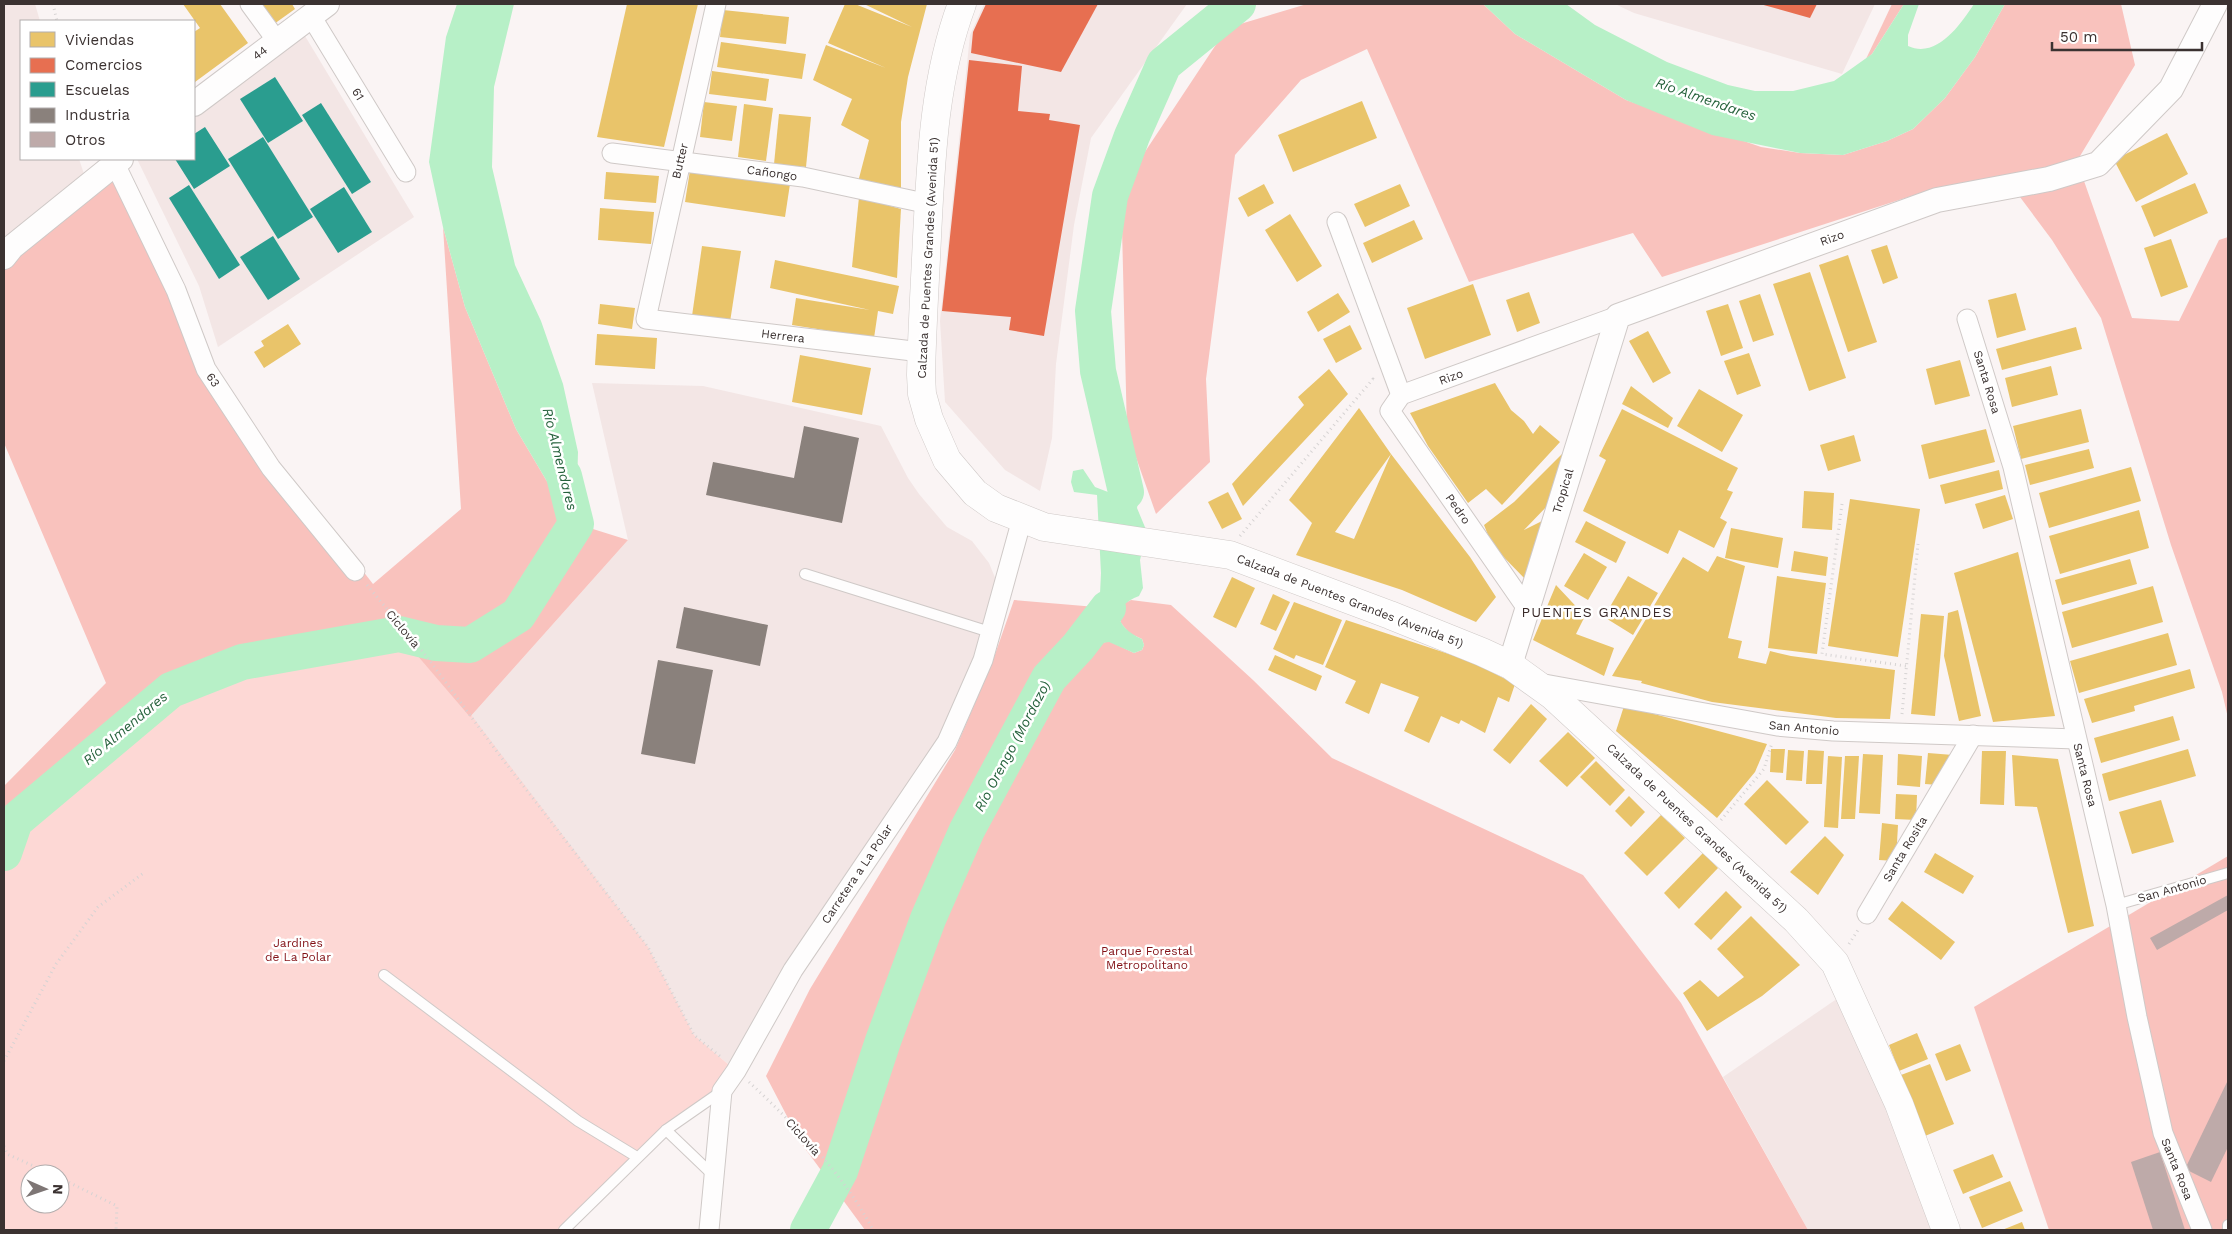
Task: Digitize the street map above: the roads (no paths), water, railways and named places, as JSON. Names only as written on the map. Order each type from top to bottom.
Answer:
[{"type":"main road","name":"Calzada de Puentes Grandes (Avenida 51)","points":[[962,4],[944,60],[937,99],[921,352],[922,394],[929,420],[947,460],[975,493],[996,508],[1033,523],[1230,555],[1390,615],[1510,665],[1536,682],[1708,837],[1796,920],[1835,963],[1898,1104],[1946,1230]]},
{"type":"street","points":[[250,4],[277,41]]},
{"type":"street","name":"Butter","points":[[646,319],[716,4]]},
{"type":"street","name":"Rizo","points":[[1401,395],[1937,200],[2049,178],[2098,164],[2171,89],[2215,4]]},
{"type":"street","name":"44","points":[[195,103],[319,10]]},
{"type":"street","name":"61","points":[[319,10],[406,172]]},
{"type":"street","name":"Cañongo","points":[[612,153],[803,177],[929,204]]},
{"type":"street","points":[[4,257],[12,247],[118,161]]},
{"type":"street","name":"63","points":[[118,161],[176,290],[206,369],[272,468],[355,571]]},
{"type":"street","points":[[1337,222],[1401,395]]},
{"type":"street","name":"Tropical","points":[[1510,665],[1526,607],[1618,316]]},
{"type":"street","name":"Herrera","points":[[646,319],[921,352]]},
{"type":"street","name":"Santa Rosa","points":[[1968,319],[2014,467],[2116,905],[2137,1017],[2163,1134],[2202,1230]]},
{"type":"street","name":"Pedro","points":[[1401,395],[1390,411],[1526,607]]},
{"type":"street","name":"Carretera a La Polar","points":[[722,1091],[736,1071],[793,970],[947,742],[983,660],[990,632],[1033,523]]},
{"type":"street","name":"San Antonio","points":[[1536,682],[1778,726],[1834,731],[2076,739]]},
{"type":"street","name":"Santa Rosita","points":[[1867,914],[1973,735]]},
{"type":"street","points":[[709,1230],[722,1091]]},
{"type":"lane","points":[[805,574],[990,632]]},
{"type":"lane","name":"San Antonio","points":[[2116,905],[2228,873]]},
{"type":"lane","points":[[384,975],[578,1120],[637,1157]]},
{"type":"lane","points":[[564,1230],[666,1130],[722,1091]]},
{"type":"lane","points":[[666,1130],[715,1177]]},
{"type":"lane","points":[[2228,1225],[2228,1230]]},
{"type":"water","points":[[457,4],[514,4],[494,87],[492,167],[515,265],[541,321],[563,384],[578,452],[576,524],[555,495],[516,429],[465,307],[443,227],[429,162],[446,37]]},
{"type":"water","points":[[1483,4],[1566,4],[1595,25],[1667,62],[1728,85],[1755,91],[1793,91],[1834,81],[1872,54],[1904,4],[1919,4],[1908,35],[1908,46],[1919,49],[1929,48],[1947,38],[1974,4],[2005,4],[1975,57],[1945,98],[1913,129],[1887,141],[1843,155],[1800,153],[1712,135],[1626,100],[1515,34]]},
{"type":"water","points":[[1128,442],[1142,483],[1137,508],[1147,532],[1140,560],[1143,588],[1139,596],[1123,606],[1120,612],[1122,624],[1142,639],[1144,645],[1142,650],[1134,653],[1109,642],[1078,647],[1091,621],[1100,594],[1101,573],[1097,495],[1074,492],[1071,482],[1073,471],[1083,469],[1095,487],[1108,492],[1113,489],[1109,480],[1113,468],[1104,450]]},
{"type":"waterway","name":"Río Orengo (Mordazo)","points":[[1126,492],[1098,371],[1093,311],[1110,196],[1132,136],[1164,64],[1238,4]]},
{"type":"waterway","name":"Río Almendares","points":[[4,853],[15,821],[171,690],[242,662],[399,634],[436,643],[470,645],[518,615],[576,524],[564,476]]},
{"type":"waterway","name":"Río Orengo (Mordazo)","points":[[808,1230],[840,1171],[883,1041],[928,919],[967,830],[1049,678],[1078,647],[1108,608]]},
{"type":"district","name":"PUENTES GRANDES","points":[[1597,612]]},
{"type":"park label","name":"Jardines de La Polar","points":[[298,950]]},
{"type":"park label","name":"Parque Forestal Metropolitano","points":[[1147,958]]}]
